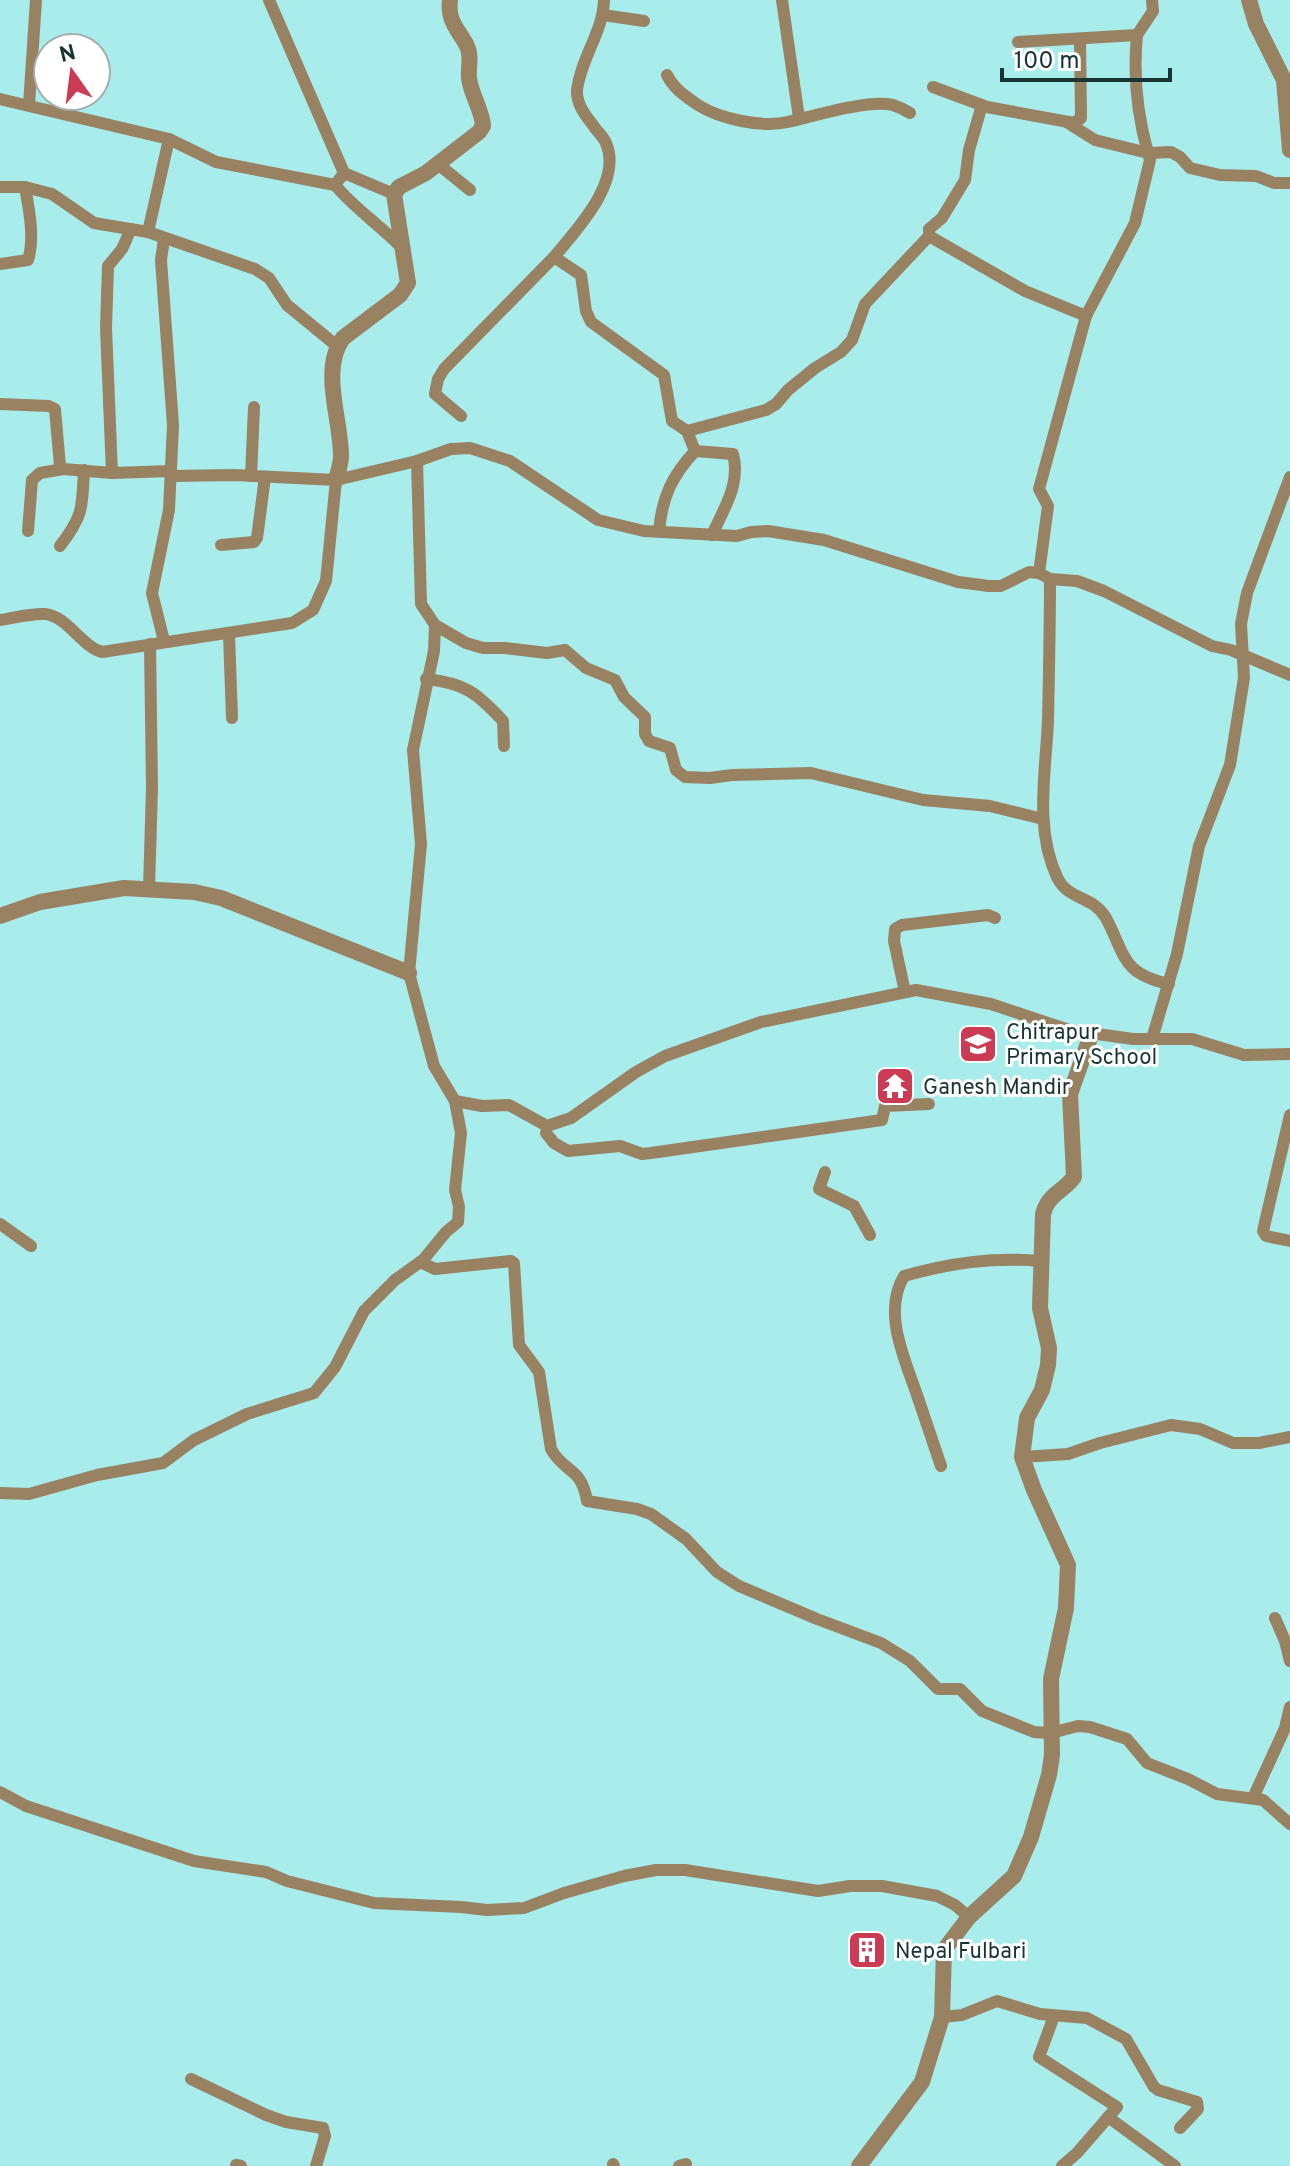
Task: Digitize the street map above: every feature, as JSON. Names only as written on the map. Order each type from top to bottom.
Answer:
[{"type":"street","points":[[29,105],[36,0]]},
{"type":"street","points":[[269,0],[344,173],[394,194]]},
{"type":"street","points":[[394,194],[408,181],[438,164],[483,126],[469,76],[467,47],[452,23],[450,0]]},
{"type":"street","points":[[461,416],[437,398],[434,390],[444,369],[554,257],[604,189],[608,173],[607,143],[581,108],[577,90],[603,15],[604,0]]},
{"type":"street","points":[[782,0],[799,118]]},
{"type":"street","points":[[1152,0],[1153,11],[1137,35],[1134,61],[1137,108],[1150,160],[1146,166],[1146,178],[1135,223],[1086,316],[1039,489],[1048,506],[1045,576],[1048,720],[1043,819],[1048,853],[1063,889],[1092,903],[1100,911],[1120,952],[1136,972],[1169,984]]},
{"type":"street","points":[[1249,0],[1256,24],[1284,80],[1290,150]]},
{"type":"street","points":[[603,15],[644,21]]},
{"type":"street","points":[[1018,42],[1137,35]]},
{"type":"street","points":[[933,87],[982,105],[1074,123],[1081,118],[1080,39]]},
{"type":"street","points":[[667,75],[681,93],[710,112],[765,123],[786,123],[864,106],[890,104],[910,113]]},
{"type":"street","points":[[0,99],[169,139],[216,162],[335,185],[352,205],[401,247]]},
{"type":"street","points":[[687,431],[766,410],[852,340],[865,304],[929,236],[929,229],[942,218],[965,180],[969,150],[982,105]]},
{"type":"street","points":[[1068,123],[1095,140],[1148,153],[1171,152],[1190,168],[1220,175],[1248,175],[1274,183],[1290,183]]},
{"type":"street","points":[[148,232],[169,139]]},
{"type":"street","points":[[438,164],[470,190]]},
{"type":"street","points":[[335,185],[344,173]]},
{"type":"street","points":[[0,187],[25,187],[52,194],[94,223],[148,232],[263,273],[287,305],[337,346]]},
{"type":"street","points":[[0,264],[28,260],[30,211],[25,187]]},
{"type":"street","points":[[0,620],[44,614],[56,618],[92,649],[102,652],[292,623],[313,610],[326,581],[332,507],[341,458],[333,370],[337,346],[405,289],[407,275],[394,194]]},
{"type":"street","points":[[112,473],[106,328],[108,266],[122,249],[131,229]]},
{"type":"street","points":[[929,236],[1025,291],[1086,316]]},
{"type":"street","points":[[164,239],[161,260],[172,401],[171,473],[169,510],[152,593],[164,641]]},
{"type":"street","points":[[554,257],[581,275],[586,311],[591,322],[664,375],[672,421],[687,431],[695,451]]},
{"type":"street","points":[[0,404],[49,406],[55,409],[60,466],[63,469]]},
{"type":"street","points":[[251,476],[254,407]]},
{"type":"street","points":[[28,531],[32,480],[40,473],[63,469],[336,480],[417,461],[451,449],[470,448],[510,461],[598,520],[644,531],[737,536],[768,531],[824,540],[958,582],[989,586],[1001,586],[1029,572],[1077,581],[1104,591],[1212,646],[1231,650],[1290,675]]},
{"type":"street","points":[[659,531],[661,505],[680,467],[695,451]]},
{"type":"street","points":[[695,451],[733,454],[736,465],[735,485],[712,535]]},
{"type":"street","points":[[417,461],[421,604],[435,625],[466,643],[483,648],[514,648],[547,653],[565,650],[590,671],[610,676],[624,697],[645,717],[645,734],[649,741],[670,748],[676,770],[685,777],[811,773],[923,800],[990,806],[1043,819]]},
{"type":"street","points":[[60,546],[76,525],[81,512],[84,470]]},
{"type":"street","points":[[221,545],[254,542],[257,538],[265,477]]},
{"type":"street","points":[[1152,1039],[1169,984],[1199,846],[1230,765],[1244,678],[1241,624],[1247,593],[1290,477]]},
{"type":"street","points":[[0,1493],[29,1494],[97,1475],[163,1463],[194,1440],[247,1414],[314,1393],[335,1367],[364,1311],[395,1280],[420,1262],[458,1222],[455,1190],[461,1133],[455,1101],[434,1066],[409,973],[421,844],[413,750],[434,651],[435,625]]},
{"type":"street","points":[[229,634],[232,718]]},
{"type":"street","points":[[149,889],[152,788],[150,644]]},
{"type":"street","points":[[426,679],[453,682],[488,705],[503,721],[504,746]]},
{"type":"street","points":[[0,916],[25,906],[124,888],[194,892],[221,898],[409,973]]},
{"type":"street","points":[[905,992],[894,941],[895,929],[902,925],[988,915],[995,918]]},
{"type":"street","points":[[455,1101],[482,1106],[509,1105],[547,1126],[571,1118],[636,1072],[665,1056],[761,1022],[916,990],[991,1004],[1048,1024],[1092,1032],[1152,1039],[1192,1039],[1244,1055],[1290,1054]]},
{"type":"street","points":[[859,2166],[922,2082],[942,2017],[944,1950],[969,1917],[1014,1876],[1044,1799],[1052,1755],[1051,1679],[1066,1608],[1068,1565],[1022,1457],[1027,1418],[1042,1390],[1048,1365],[1049,1348],[1040,1308],[1045,1203],[1074,1177],[1070,1094],[1092,1032]]},
{"type":"street","points":[[546,1133],[554,1143],[568,1151],[620,1146],[642,1154],[882,1120],[885,1106],[929,1104]]},
{"type":"street","points":[[1290,1115],[1263,1231],[1266,1236],[1290,1241]]},
{"type":"street","points":[[825,1172],[819,1189],[854,1206],[870,1235]]},
{"type":"street","points":[[0,1224],[31,1246]]},
{"type":"street","points":[[941,1466],[901,1351],[895,1323],[898,1285],[904,1276],[948,1264],[1006,1258],[1041,1261]]},
{"type":"street","points":[[420,1262],[435,1269],[514,1263],[519,1345],[539,1372],[551,1449],[581,1480],[587,1501],[651,1514],[686,1539],[717,1572],[739,1586],[881,1643],[910,1661],[938,1689],[960,1689],[976,1707],[996,1719],[1034,1732],[1051,1733],[1078,1726],[1115,1734],[1132,1742],[1147,1763],[1217,1794],[1253,1798],[1273,1806],[1290,1824]]},
{"type":"street","points":[[1022,1457],[1068,1454],[1171,1425],[1200,1429],[1233,1443],[1259,1443],[1290,1437]]},
{"type":"street","points":[[1275,1618],[1290,1661]]},
{"type":"street","points":[[1253,1798],[1285,1728],[1290,1707]]},
{"type":"street","points":[[0,1792],[26,1806],[194,1861],[266,1872],[287,1881],[374,1903],[487,1910],[524,1908],[624,1876],[670,1869],[818,1891],[850,1886],[882,1886],[937,1896],[969,1917]]},
{"type":"street","points":[[942,2017],[962,2015],[997,2001],[1031,2012],[1087,2018],[1119,2034],[1130,2045],[1154,2087],[1164,2094],[1197,2102],[1198,2109],[1180,2128]]},
{"type":"street","points":[[1054,2016],[1039,2057],[1117,2107],[1062,2166]]},
{"type":"street","points":[[191,2079],[266,2115],[323,2128],[325,2136],[316,2166]]},
{"type":"street","points":[[1108,2117],[1175,2166]]},
{"type":"place","name":"Chitrapur Primary School","points":[[978,1044]]},
{"type":"place","name":"Ganesh Mandir","points":[[895,1086]]},
{"type":"place","name":"Nepal Fulbari","points":[[867,1950]]}]
